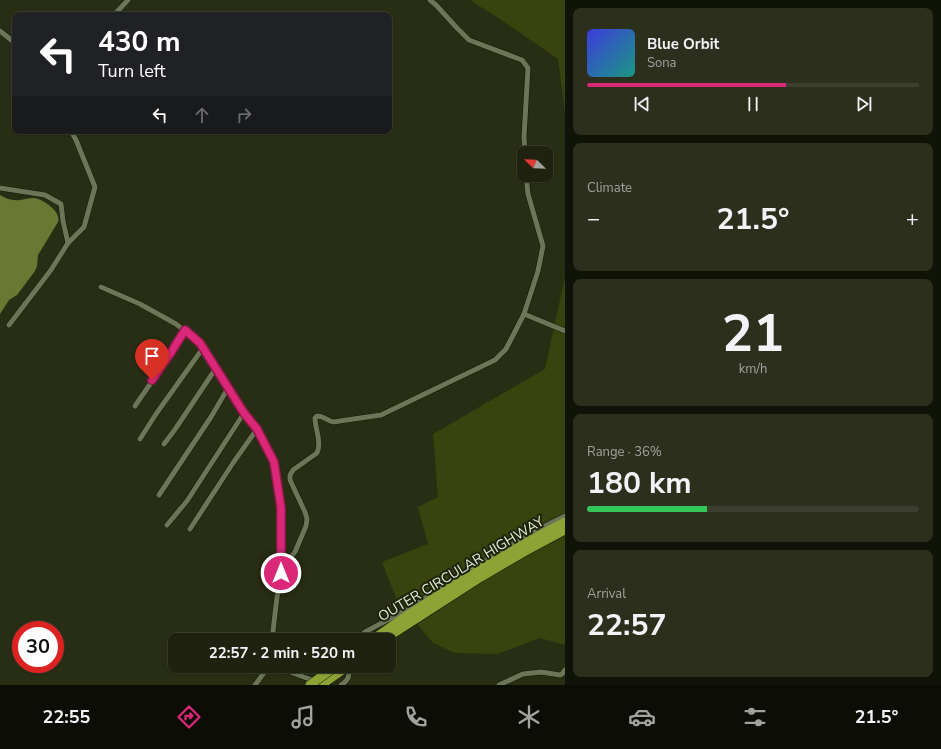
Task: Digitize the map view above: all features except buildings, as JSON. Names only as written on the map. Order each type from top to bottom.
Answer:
[{"type":"highway","name":"OUTER CIRCULAR HIGHWAY","points":[[382,633],[508,553],[565,522]]},
{"type":"highway","name":"OUTER CIRCULAR HIGHWAY","points":[[395,633],[481,578],[565,530]]},
{"type":"highway","points":[[310,685],[326,673]]},
{"type":"highway","points":[[321,685],[338,673]]},
{"type":"street","points":[[117,12],[128,0]]},
{"type":"street","points":[[430,0],[469,40],[522,60],[528,68],[525,146]]},
{"type":"street","points":[[0,31],[12,41]]},
{"type":"street","points":[[9,325],[51,270],[68,243],[84,227],[95,188],[72,134]]},
{"type":"street","points":[[281,569],[295,552],[306,526],[307,519],[305,512],[290,480],[290,475],[293,470],[316,453],[319,449],[315,418],[317,416],[322,416],[326,420],[333,422],[381,415],[495,360],[506,349],[524,314],[538,271],[543,246],[528,194],[527,182]]},
{"type":"street","points":[[0,188],[45,195],[61,204],[68,243]]},
{"type":"street","points":[[101,287],[140,304],[176,324],[200,343],[244,413],[257,429],[274,462],[281,508],[281,569],[273,633]]},
{"type":"street","points":[[524,314],[565,331]]},
{"type":"street","points":[[135,406],[185,330]]},
{"type":"street","points":[[140,439],[203,348]]},
{"type":"street","points":[[164,444],[216,368]]},
{"type":"street","points":[[159,495],[212,417],[228,388]]},
{"type":"street","points":[[167,525],[187,501],[244,413]]},
{"type":"street","points":[[190,529],[257,429]]},
{"type":"street","points":[[364,633],[408,610],[459,576],[565,516]]},
{"type":"street","points":[[498,685],[523,674],[541,672],[560,675],[565,670]]},
{"type":"street","points":[[255,685],[264,673]]},
{"type":"street","points":[[293,673],[312,680],[317,685]]},
{"type":"street","points":[[341,685],[349,678],[349,673]]},
{"type":"shaded area","points":[[470,0],[565,0],[565,112],[558,59]]},
{"type":"shaded area","points":[[0,195],[13,200],[34,198],[47,203],[55,210],[58,222],[38,255],[35,271],[17,295],[9,300],[0,314]]},
{"type":"shaded area","points":[[565,277],[565,645],[540,638],[497,654],[455,653],[433,643],[397,600],[382,562],[428,544],[418,507],[438,497],[433,434],[545,369]]},
{"type":"route","points":[[152,380],[185,330],[200,343],[244,413],[257,429],[274,462],[281,508],[281,573]]}]
